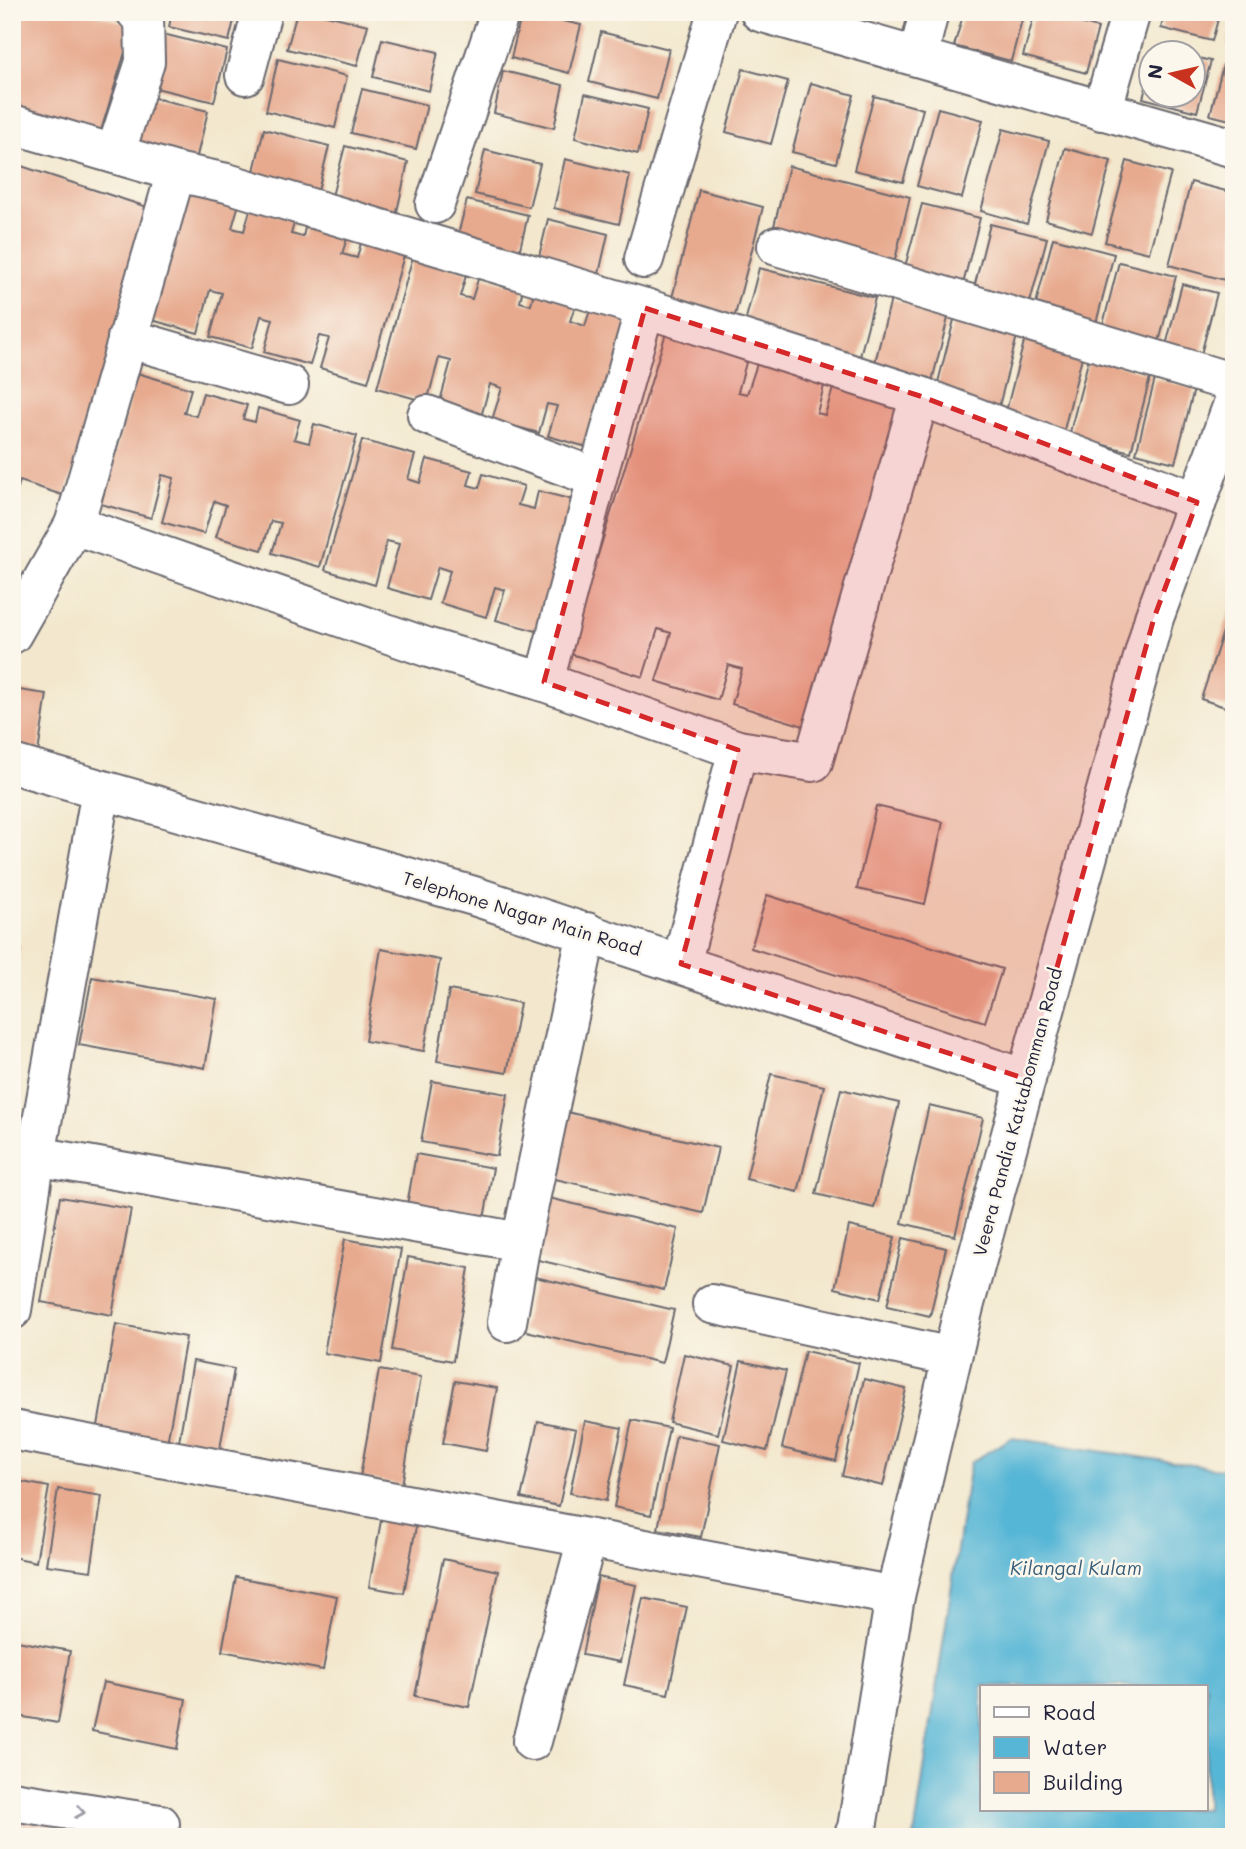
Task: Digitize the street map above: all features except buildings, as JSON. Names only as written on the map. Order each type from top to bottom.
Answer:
[{"type":"street","points":[[115,154],[145,62],[144,15],[136,12]]},
{"type":"street","points":[[245,75],[262,12]]},
{"type":"street","points":[[435,204],[500,12]]},
{"type":"street","points":[[644,259],[717,12]]},
{"type":"street","points":[[760,12],[1234,148]]},
{"type":"street","points":[[918,57],[929,12]]},
{"type":"street","points":[[1102,111],[1131,12]]},
{"type":"street","points":[[12,124],[176,172],[227,183],[645,308],[920,396],[1197,502]]},
{"type":"street","points":[[12,634],[74,525],[176,172]]},
{"type":"street","points":[[777,246],[1234,383]]},
{"type":"street","points":[[544,682],[645,308]]},
{"type":"street","points":[[128,338],[289,385]]},
{"type":"street","points":[[74,525],[429,648],[544,682],[738,750],[813,762],[920,396]]},
{"type":"street","name":"Veera Pandia Kattabomman Road","points":[[853,1837],[857,1828],[895,1596],[952,1357],[1154,618],[1234,401]]},
{"type":"street","points":[[427,415],[597,478]]},
{"type":"street","points":[[681,964],[738,750]]},
{"type":"street","name":"Telephone Nagar Main Road","points":[[12,764],[474,896],[1026,1079]]},
{"type":"street","points":[[12,1310],[36,1156],[101,790]]},
{"type":"street","points":[[507,1322],[521,1242],[587,932]]},
{"type":"street","points":[[36,1156],[521,1242]]},
{"type":"street","points":[[712,1304],[952,1357]]},
{"type":"street","points":[[12,1430],[895,1596]]},
{"type":"street","points":[[532,1741],[587,1539]]},
{"type":"street","points":[[12,1801],[160,1824],[158,1837]]},
{"type":"highlighted area","points":[[645,308],[920,396],[1197,502],[1154,618],[1026,1079],[681,964],[738,750],[544,682]]},
{"type":"water","name":"Kilangal Kulam","points":[[1011,1438],[1234,1471],[1234,1837],[914,1837],[970,1463]]}]
